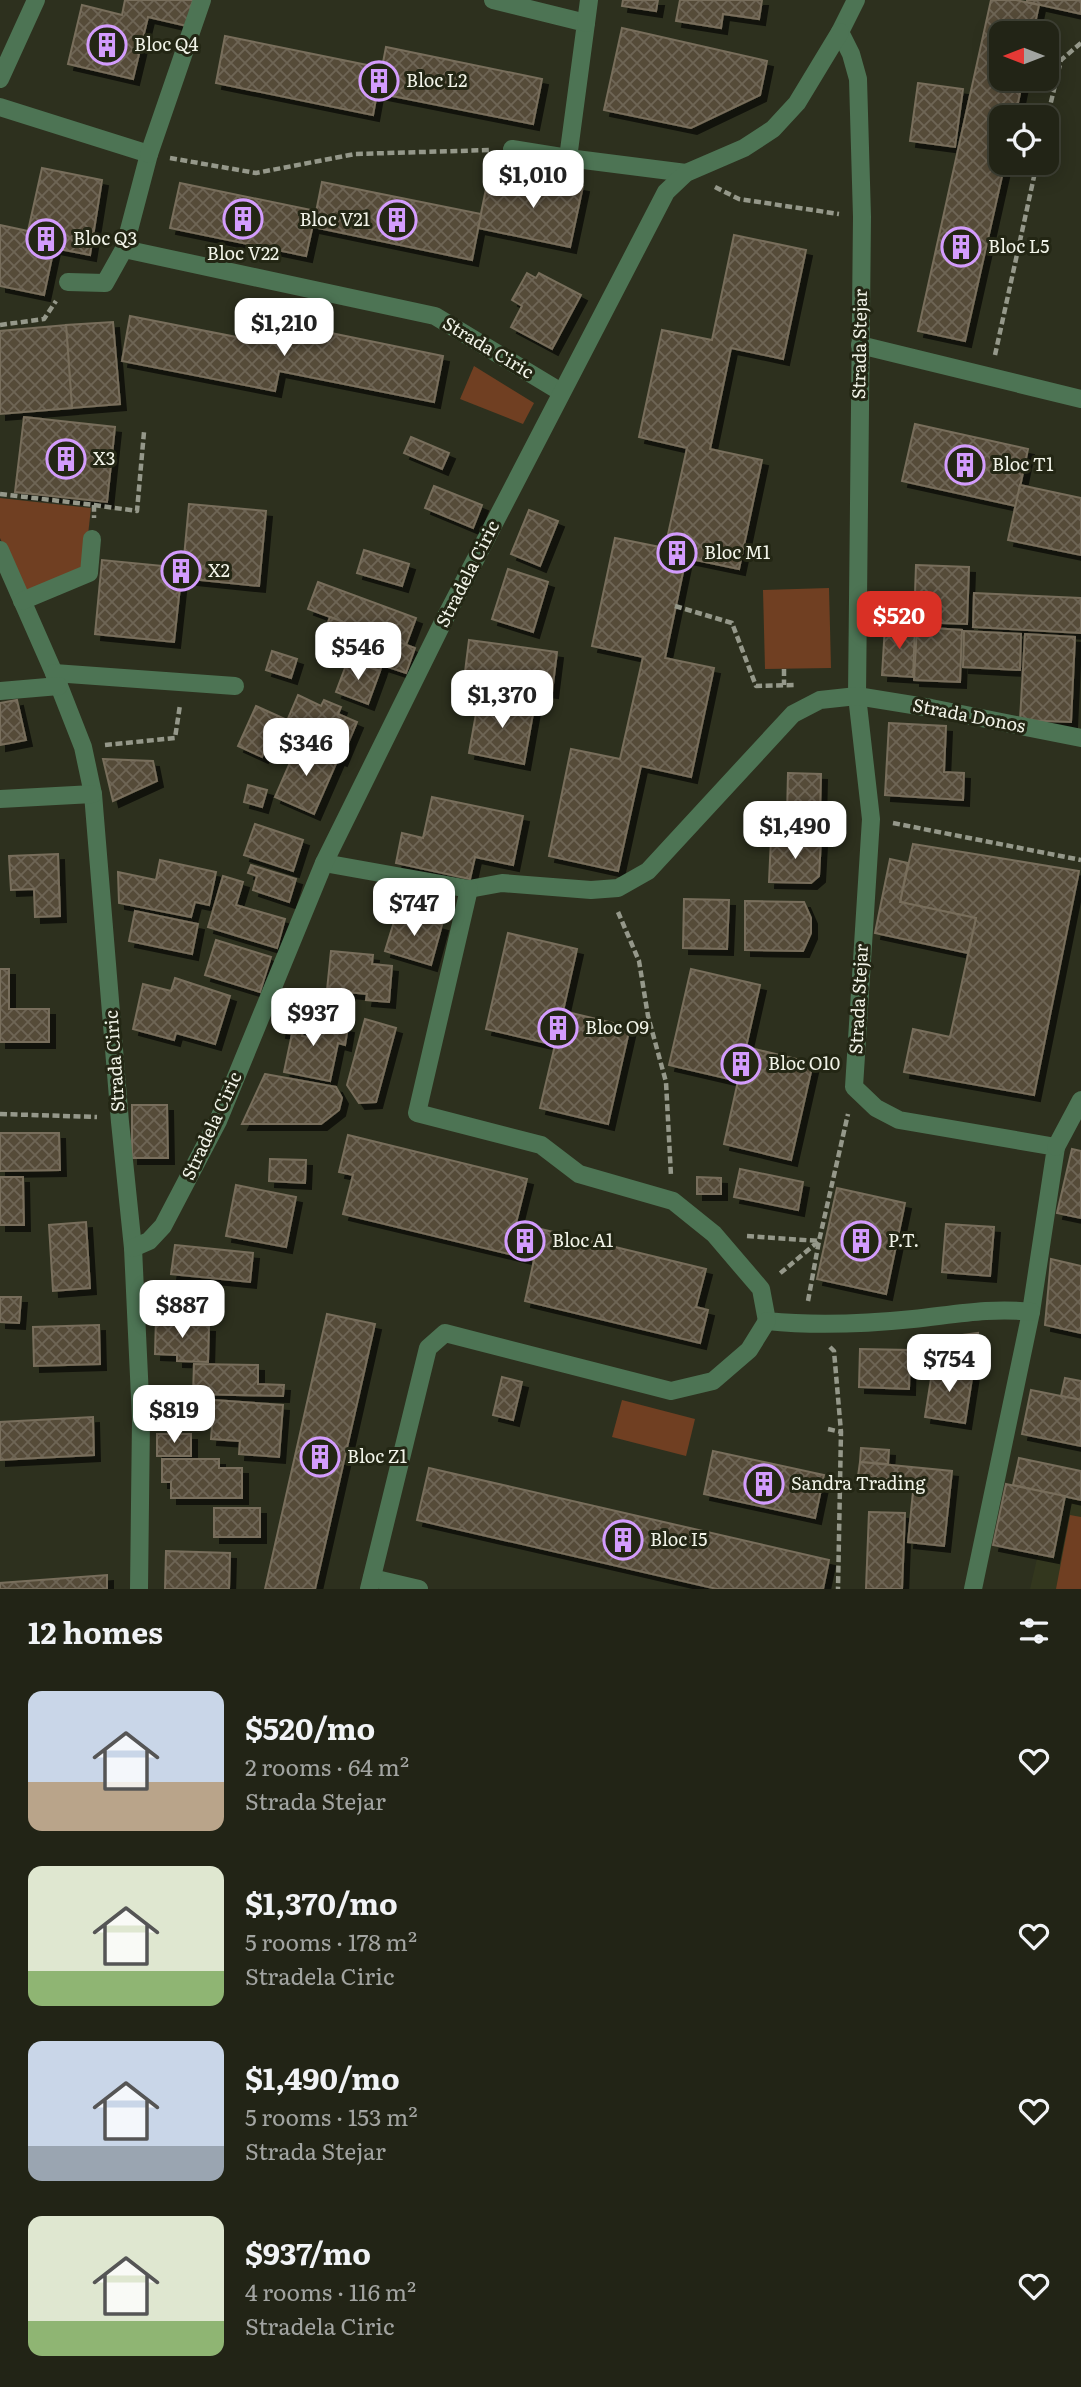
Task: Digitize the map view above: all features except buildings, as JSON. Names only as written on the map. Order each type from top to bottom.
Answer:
[{"type":"street","points":[[0,79],[36,0]]},
{"type":"street","points":[[68,282],[105,283],[124,249],[149,154],[202,0]]},
{"type":"street","points":[[493,0],[586,23]]},
{"type":"street","points":[[568,158],[589,0]]},
{"type":"street","points":[[840,32],[856,0]]},
{"type":"street","name":"Stradela Ciric","points":[[134,1248],[149,1241],[163,1226],[218,1121],[324,863],[443,622],[666,192],[686,173],[744,148],[774,129],[797,103],[840,32]]},
{"type":"street","name":"Strada Stejar","points":[[840,32],[851,54],[858,79],[862,217],[857,696],[871,819],[854,1087]]},
{"type":"street","points":[[0,107],[149,154]]},
{"type":"street","points":[[512,149],[686,173]]},
{"type":"street","name":"Strada Ciric","points":[[124,249],[435,316],[561,391]]},
{"type":"street","points":[[860,345],[1081,399]]},
{"type":"street","points":[[22,600],[89,573],[92,539]]},
{"type":"street","name":"Strada Ciric","points":[[0,550],[83,747],[93,794],[120,1122],[134,1248],[141,1419],[139,1589]]},
{"type":"street","points":[[0,691],[56,680],[234,686]]},
{"type":"street","points":[[324,863],[469,889],[502,883],[591,890],[618,888],[648,871],[793,714],[820,700],[857,696]]},
{"type":"street","name":"Strada Donos","points":[[857,696],[1081,738]]},
{"type":"street","points":[[0,799],[93,794]]},
{"type":"street","points":[[419,1589],[370,1583],[428,1348],[445,1334],[671,1391],[713,1381],[749,1350],[767,1321],[761,1289],[714,1234],[673,1201],[579,1174],[541,1145],[417,1113],[469,889]]},
{"type":"street","points":[[854,1087],[876,1108],[899,1120],[1056,1147]]},
{"type":"street","points":[[973,1589],[1031,1312],[1056,1147],[1081,1100]]},
{"type":"street","points":[[767,1321],[806,1325],[890,1322],[1006,1309],[1031,1312]]},
{"type":"path","points":[[1050,105],[1061,60],[1081,43]]},
{"type":"path","points":[[149,154],[256,173],[355,153],[512,149]]},
{"type":"path","points":[[686,173],[738,199],[862,217]]},
{"type":"path","points":[[990,376],[1034,175]]},
{"type":"path","points":[[0,324],[44,319],[68,282]]},
{"type":"path","points":[[0,494],[136,510],[144,432]]},
{"type":"path","points":[[92,539],[94,505]]},
{"type":"path","points":[[675,606],[732,622],[756,686],[805,684],[820,700]]},
{"type":"path","points":[[784,669],[784,685]]},
{"type":"path","points":[[83,747],[174,738],[183,683]]},
{"type":"path","points":[[871,819],[1081,860]]},
{"type":"path","points":[[608,889],[639,961],[648,1016],[666,1083],[673,1201]]},
{"type":"path","points":[[838,1589],[841,1432],[834,1351],[806,1325],[819,1241],[854,1087]]},
{"type":"path","points":[[0,1114],[96,1116],[98,1124],[120,1122]]},
{"type":"path","points":[[714,1234],[819,1241]]},
{"type":"path","points":[[761,1289],[819,1241]]},
{"type":"path","points":[[828,1429],[841,1432]]},
{"type":"shaded area","points":[[474,366],[534,403],[523,424],[460,399]]},
{"type":"shaded area","points":[[0,498],[91,508],[84,571],[25,594],[0,538]]},
{"type":"shaded area","points":[[829,588],[831,668],[765,669],[763,590]]},
{"type":"shaded area","points":[[622,1400],[695,1419],[686,1456],[612,1437]]},
{"type":"shaded area","points":[[1065,1496],[1081,1500],[1081,1589],[1030,1589],[1038,1554],[1053,1557]]},
{"type":"shaded area","points":[[1070,1515],[1081,1517],[1081,1589],[1056,1589]]},
{"type":"place","name":"Bloc Q4","points":[[107,45]]},
{"type":"place","name":"Bloc L2","points":[[379,81]]},
{"type":"place","name":"Bloc V22","points":[[243,219]]},
{"type":"place","name":"Bloc V21","points":[[397,220]]},
{"type":"place","name":"Bloc Q3","points":[[46,239]]},
{"type":"place","name":"Bloc L5","points":[[961,247]]},
{"type":"place","name":"X3","points":[[66,459]]},
{"type":"place","name":"Bloc T1","points":[[965,465]]},
{"type":"place","name":"Bloc M1","points":[[677,553]]},
{"type":"place","name":"X2","points":[[181,571]]},
{"type":"place","name":"Bloc O9","points":[[558,1028]]},
{"type":"place","name":"Bloc O10","points":[[741,1064]]},
{"type":"place","name":"Bloc A1","points":[[525,1241]]},
{"type":"place","name":"P.T.","points":[[861,1241]]},
{"type":"place","name":"Bloc Z1","points":[[320,1457]]},
{"type":"place","name":"Sandra Trading","points":[[764,1484]]},
{"type":"place","name":"Bloc I5","points":[[623,1540]]}]
